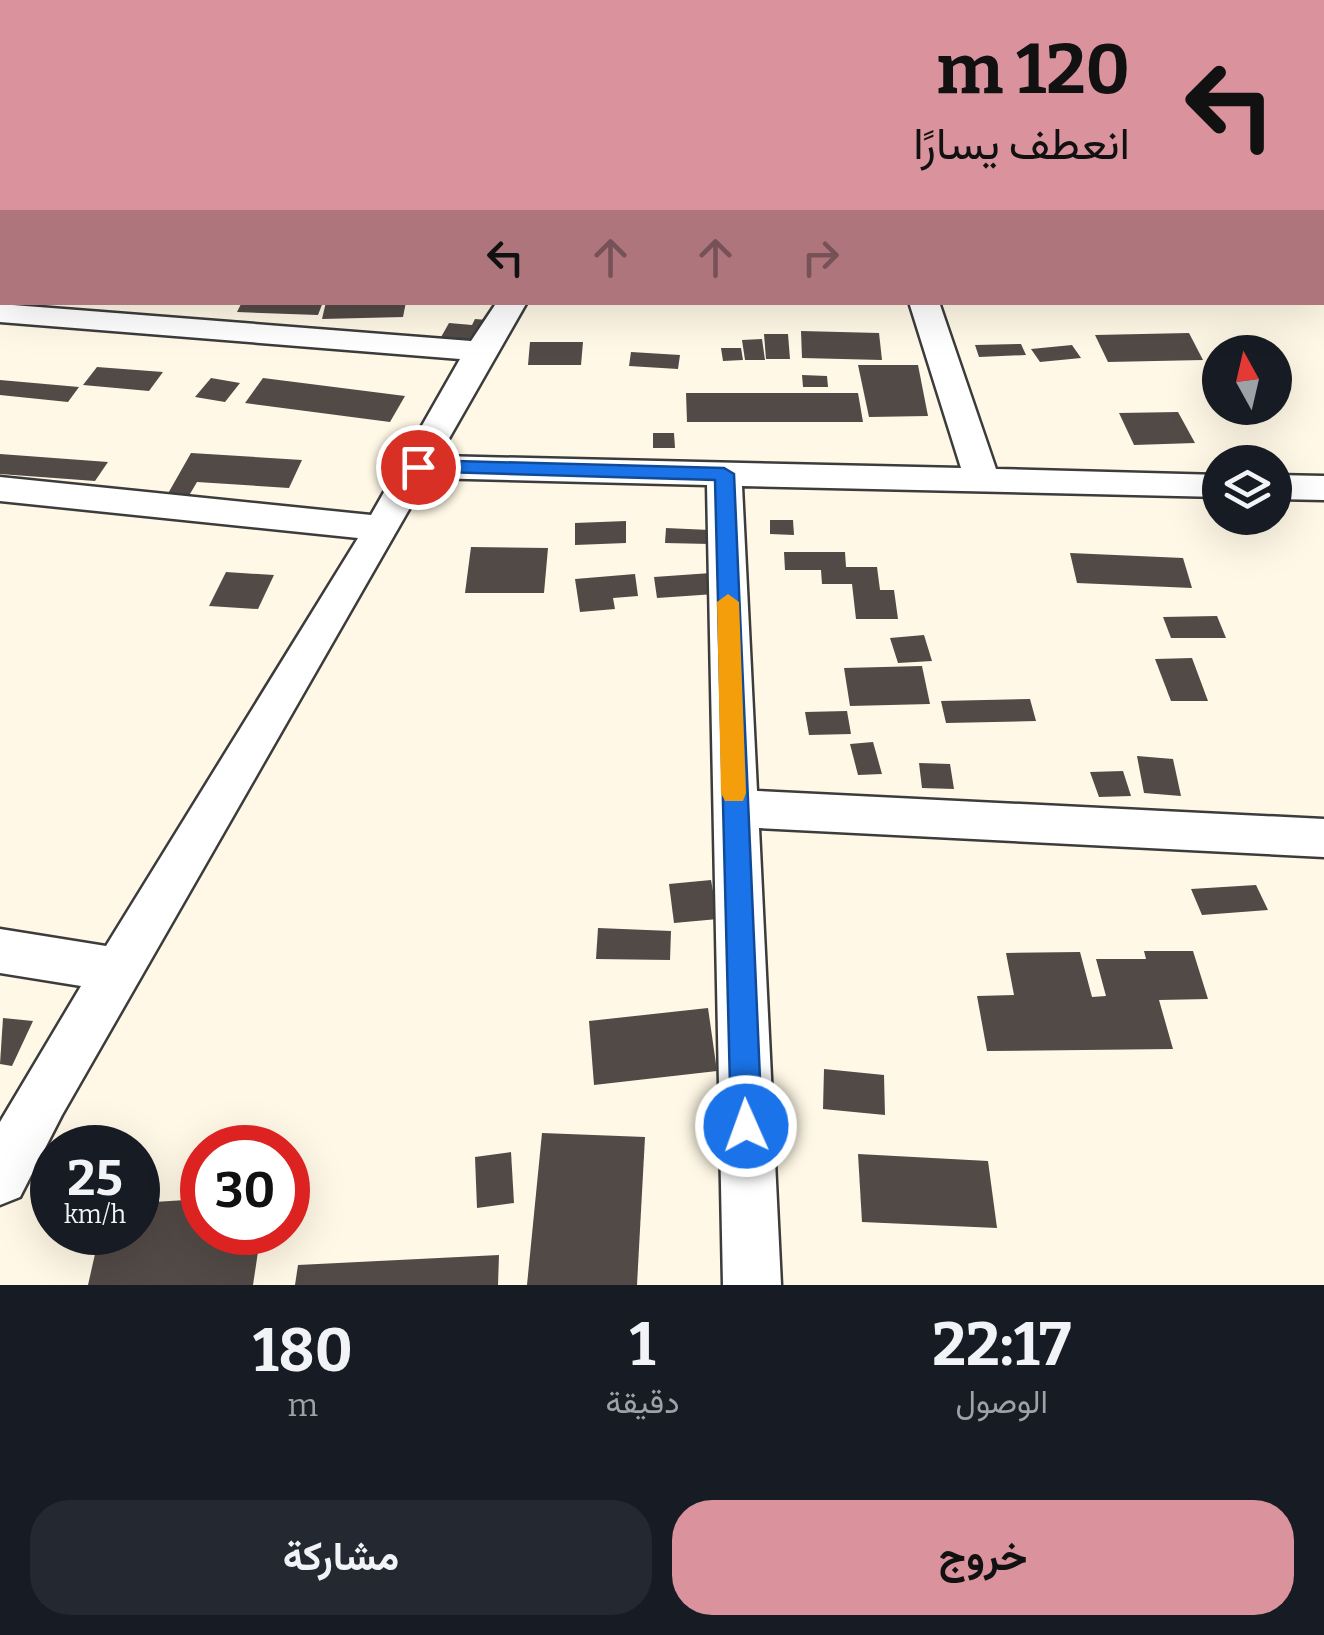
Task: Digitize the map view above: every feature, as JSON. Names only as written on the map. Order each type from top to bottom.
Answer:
[{"type":"street","points":[[0,1177],[510,305]]},
{"type":"street","points":[[925,305],[982,480]]},
{"type":"street","points":[[0,312],[480,351]]},
{"type":"street","points":[[418,467],[1202,486]]},
{"type":"street","points":[[724,474],[752,1285]]},
{"type":"street","points":[[1292,487],[1324,488]]},
{"type":"street","points":[[0,489],[382,528]]},
{"type":"street","points":[[734,808],[1324,838]]},
{"type":"street","points":[[0,951],[120,970]]},
{"type":"building","points":[[240,305],[322,305],[318,315],[237,312]]},
{"type":"building","points":[[325,305],[405,305],[403,317],[322,319]]},
{"type":"building","points":[[475,319],[487,320],[472,350],[436,346],[449,323],[472,325]]},
{"type":"building","points":[[801,331],[879,333],[882,360],[802,358]]},
{"type":"building","points":[[1189,333],[1202,360],[1108,362],[1095,335]]},
{"type":"building","points":[[764,334],[788,334],[790,359],[766,359]]},
{"type":"building","points":[[762,339],[765,360],[745,360],[742,340]]},
{"type":"building","points":[[530,342],[583,342],[581,365],[528,365]]},
{"type":"building","points":[[1021,344],[1026,355],[979,357],[975,345]]},
{"type":"building","points":[[1072,345],[1081,358],[1040,362],[1031,349]]},
{"type":"building","points":[[721,348],[741,348],[743,360],[723,361]]},
{"type":"building","points":[[631,352],[680,355],[678,369],[629,366]]},
{"type":"building","points":[[858,365],[918,365],[928,416],[869,417]]},
{"type":"building","points":[[97,367],[163,372],[149,391],[83,385]]},
{"type":"building","points":[[802,375],[827,376],[828,387],[803,387]]},
{"type":"building","points":[[211,378],[240,383],[225,402],[195,397]]},
{"type":"building","points":[[263,378],[405,396],[390,422],[245,403]]},
{"type":"building","points":[[0,380],[79,387],[68,402],[0,395]]},
{"type":"building","points":[[686,393],[858,393],[863,422],[687,422]]},
{"type":"building","points":[[1178,412],[1195,443],[1134,445],[1119,413]]},
{"type":"building","points":[[653,433],[674,433],[675,448],[653,448]]},
{"type":"building","points":[[191,453],[302,460],[289,488],[197,482],[187,499],[166,497]]},
{"type":"building","points":[[0,454],[108,462],[95,481],[0,474]]},
{"type":"building","points":[[770,520],[793,520],[794,535],[770,534]]},
{"type":"building","points":[[626,521],[626,543],[575,545],[575,523]]},
{"type":"building","points":[[666,528],[710,530],[710,544],[665,543]]},
{"type":"building","points":[[471,547],[548,548],[544,593],[465,593]]},
{"type":"building","points":[[784,552],[845,552],[846,567],[877,567],[880,590],[894,590],[898,619],[856,619],[852,584],[822,584],[821,570],[785,570]]},
{"type":"building","points":[[1070,553],[1183,558],[1192,588],[1077,583]]},
{"type":"building","points":[[226,572],[274,575],[258,609],[209,606]]},
{"type":"building","points":[[711,573],[715,594],[657,598],[654,577]]},
{"type":"building","points":[[635,574],[638,596],[613,598],[615,609],[580,612],[575,579]]},
{"type":"building","points":[[1217,616],[1226,638],[1171,638],[1163,617]]},
{"type":"building","points":[[924,635],[932,661],[898,663],[890,638]]},
{"type":"building","points":[[1192,658],[1208,701],[1171,701],[1155,659]]},
{"type":"building","points":[[922,666],[930,704],[850,706],[844,668]]},
{"type":"building","points":[[1030,699],[1036,721],[946,723],[941,701]]},
{"type":"building","points":[[847,711],[851,734],[809,735],[805,712]]},
{"type":"building","points":[[873,742],[882,774],[858,775],[850,744]]},
{"type":"building","points":[[1137,756],[1173,759],[1181,796],[1144,793]]},
{"type":"building","points":[[919,763],[950,764],[954,789],[922,788]]},
{"type":"building","points":[[1123,771],[1131,796],[1099,797],[1090,772]]},
{"type":"building","points":[[711,880],[718,919],[674,923],[669,884]]},
{"type":"building","points":[[1256,885],[1268,910],[1202,915],[1191,889]]},
{"type":"building","points":[[598,928],[671,931],[670,960],[596,959]]},
{"type":"building","points":[[1144,951],[1193,951],[1208,999],[1159,1000],[1173,1049],[987,1051],[977,996],[1014,995],[1006,953],[1080,952],[1092,997],[1106,996],[1096,959],[1146,959]]},
{"type":"building","points":[[708,1008],[717,1071],[594,1085],[589,1021]]},
{"type":"building","points":[[3,1018],[33,1021],[12,1066],[0,1064]]},
{"type":"building","points":[[824,1069],[884,1075],[885,1115],[823,1109]]},
{"type":"building","points":[[542,1133],[645,1137],[637,1285],[527,1285]]},
{"type":"building","points":[[511,1152],[514,1203],[477,1208],[475,1157]]},
{"type":"building","points":[[858,1154],[988,1161],[997,1228],[862,1222]]},
{"type":"building","points":[[180,1200],[180,1255],[258,1255],[253,1285],[88,1285],[95,1255],[160,1255],[160,1202]]},
{"type":"building","points":[[499,1255],[498,1285],[295,1285],[298,1265]]},
{"type":"slow traffic","points":[[728,602],[734,793]]},
{"type":"route","points":[[418,467],[724,474],[746,1126]]}]
